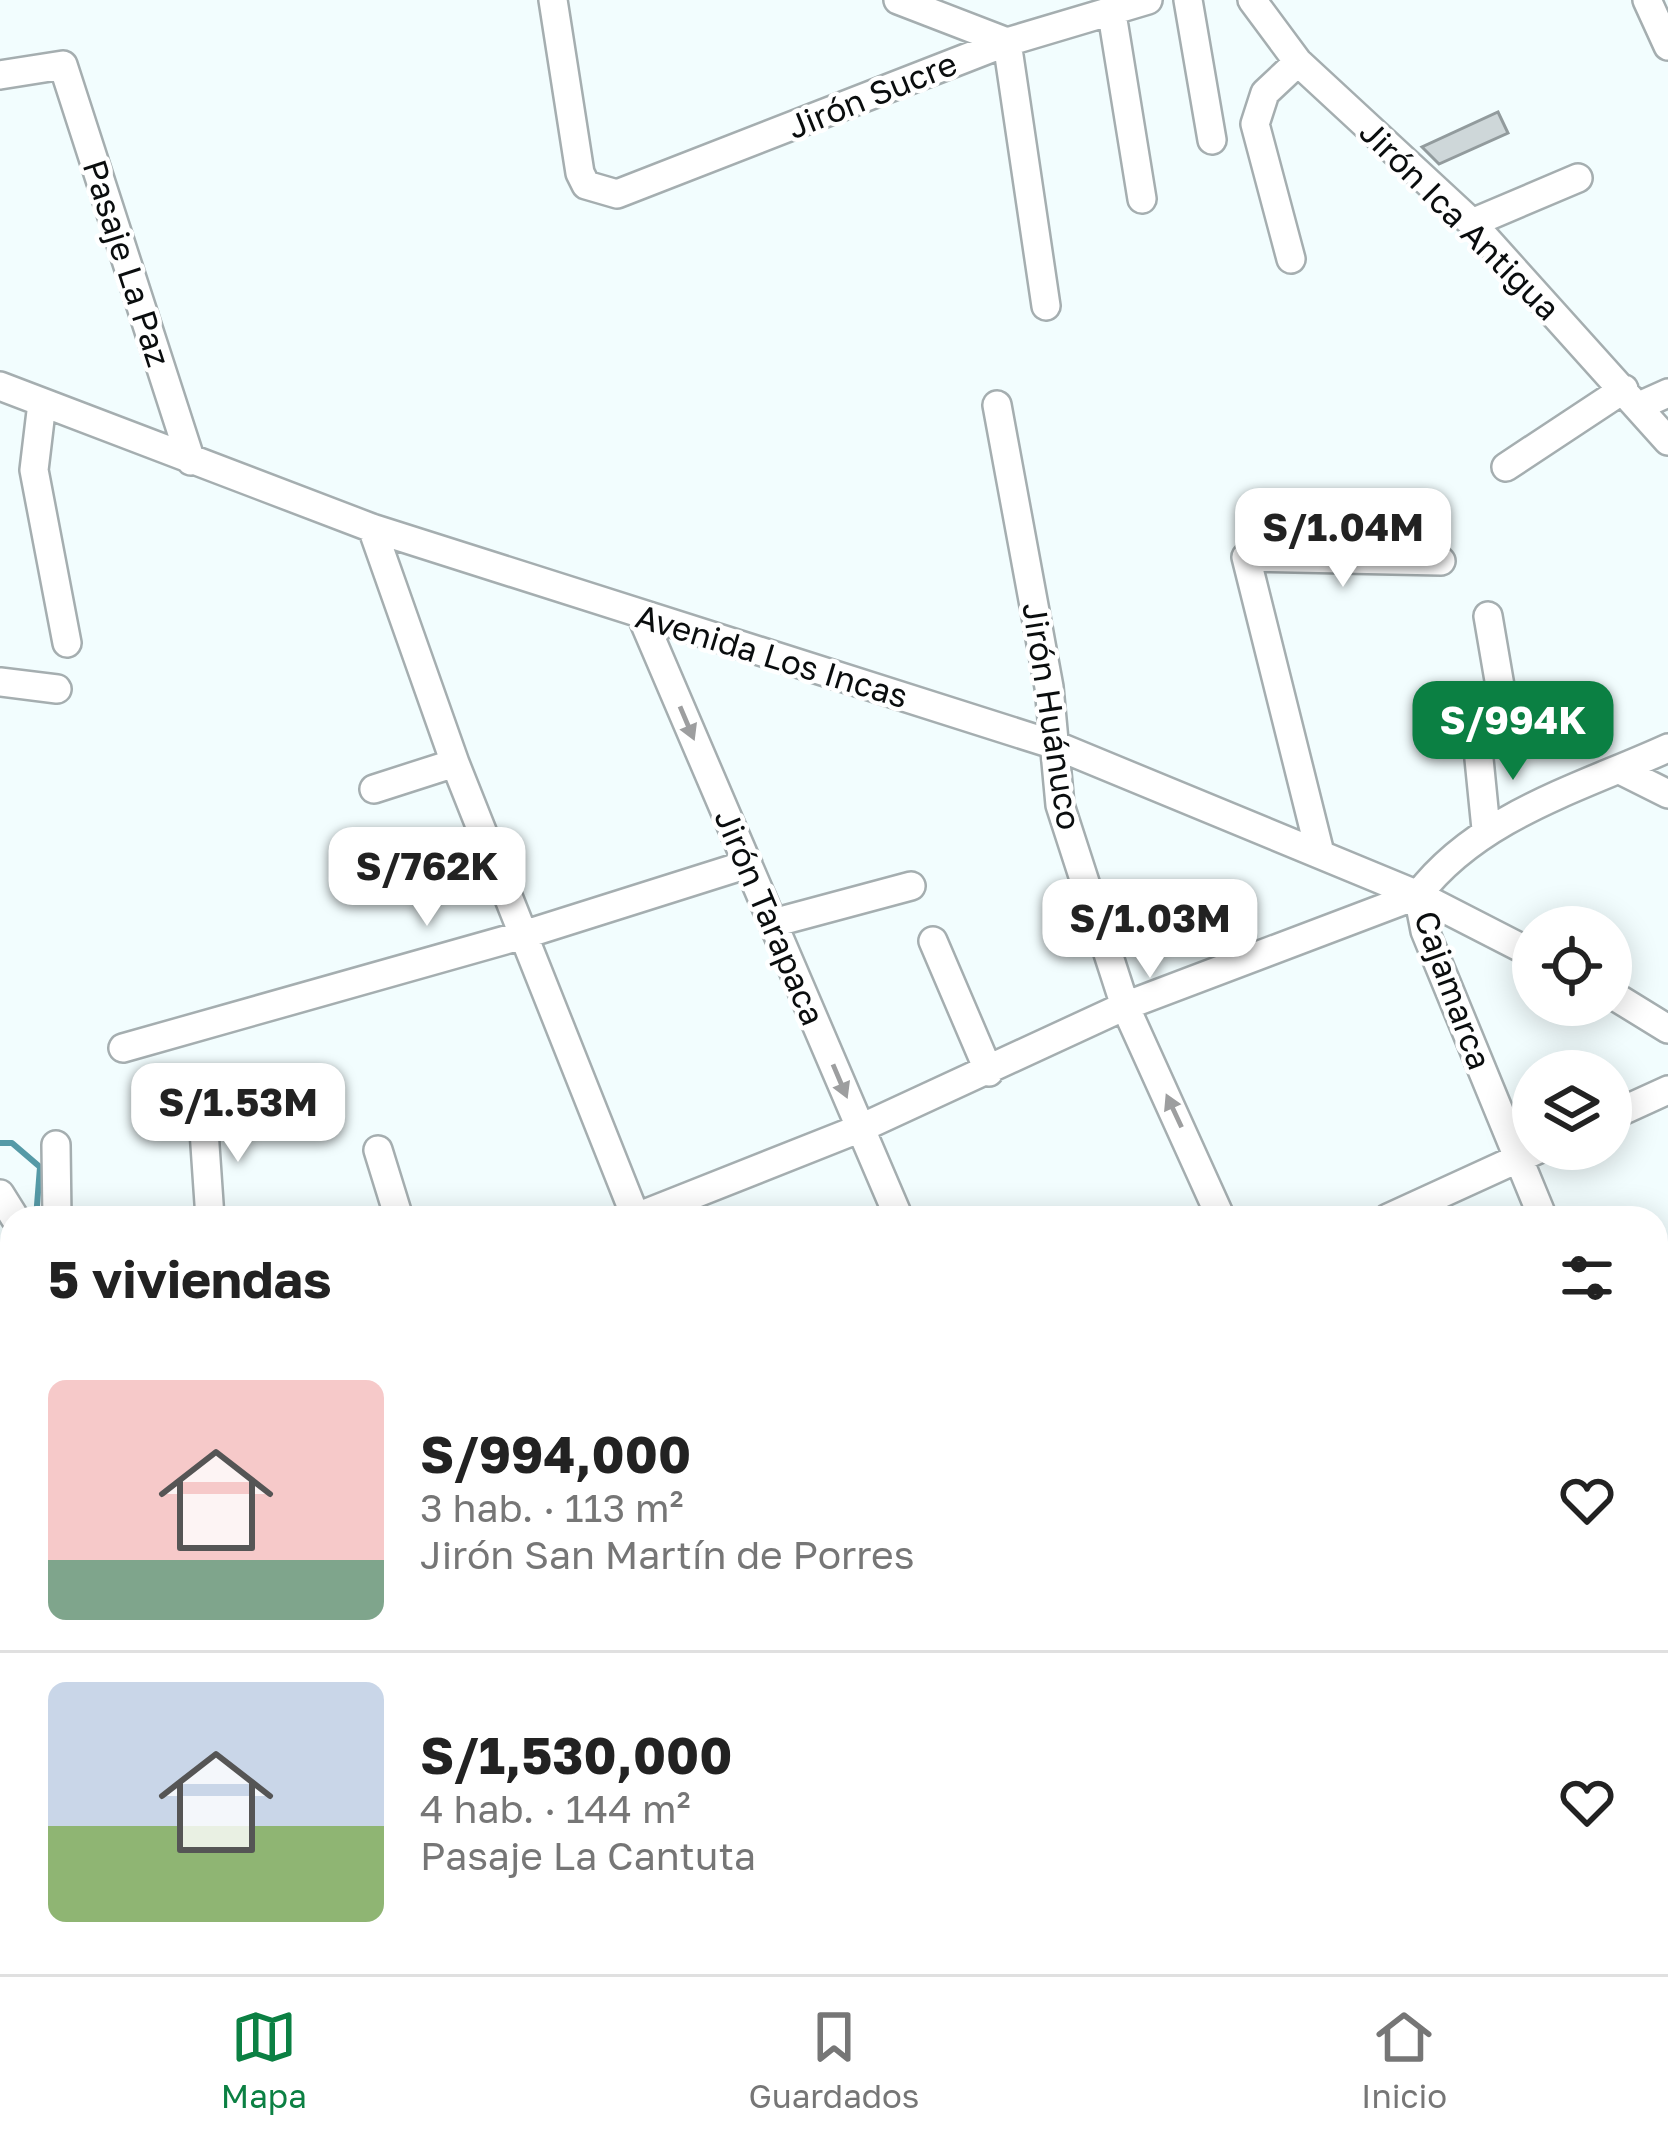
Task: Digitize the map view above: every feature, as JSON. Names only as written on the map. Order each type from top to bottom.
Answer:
[{"type":"street","name":"Jirón Sucre","points":[[553,0],[580,173],[600,192],[634,191],[1007,42],[1148,0]]},
{"type":"street","points":[[898,0],[1007,42],[1046,306]]},
{"type":"street","points":[[1188,0],[1212,140]]},
{"type":"street","name":"Jirón Ica Antigua","points":[[1252,0],[1298,62],[1472,223],[1668,441]]},
{"type":"street","points":[[1647,0],[1668,46]]},
{"type":"street","points":[[1112,14],[1142,199]]},
{"type":"street","points":[[1291,259],[1256,124],[1265,93],[1298,62]]},
{"type":"street","name":"Pasaje La Paz","points":[[0,75],[63,64],[191,461]]},
{"type":"street","points":[[1472,223],[1578,178]]},
{"type":"street","name":"Avenida Los Incas","points":[[0,386],[372,528],[1054,745],[1418,895],[1512,943]]},
{"type":"street","points":[[1506,466],[1631,397],[1668,393]]},
{"type":"street","points":[[42,404],[34,470],[67,644]]},
{"type":"street","name":"Jirón Huánuco","points":[[997,405],[1049,686],[1060,805],[1125,1006],[1216,1206]]},
{"type":"street","points":[[372,528],[455,763],[630,1206]]},
{"type":"street","points":[[1319,854],[1246,556],[1441,561]]},
{"type":"street","name":"Jirón Tarapaca","points":[[641,615],[894,1206]]},
{"type":"street","points":[[1486,829],[1474,709],[1502,692],[1489,616]]},
{"type":"street","points":[[0,682],[57,689]]},
{"type":"street","points":[[665,1206],[861,1128],[1125,1006],[1418,895],[1442,864],[1486,829],[1668,748]]},
{"type":"street","points":[[374,788],[455,763]]},
{"type":"street","points":[[1620,770],[1668,794]]},
{"type":"street","points":[[123,1048],[523,935],[748,864]]},
{"type":"street","points":[[773,923],[911,886]]},
{"type":"street","name":"Cajamarca","points":[[1418,895],[1424,931],[1512,1120]]},
{"type":"street","points":[[933,941],[989,1072]]},
{"type":"street","points":[[1632,1007],[1668,1029]]},
{"type":"street","points":[[1632,1106],[1668,1090]]},
{"type":"street","points":[[203,1116],[209,1206]]},
{"type":"street","points":[[56,1145],[57,1206]]},
{"type":"street","points":[[378,1150],[395,1206]]},
{"type":"street","points":[[1414,1206],[1512,1161]]},
{"type":"street","name":"Cajamarca","points":[[1532,1170],[1540,1206]]},
{"type":"building","points":[[1498,112],[1508,133],[1439,164],[1422,147]]},
{"type":"waterway","points":[[0,1143],[12,1143],[40,1167],[37,1206]]}]
